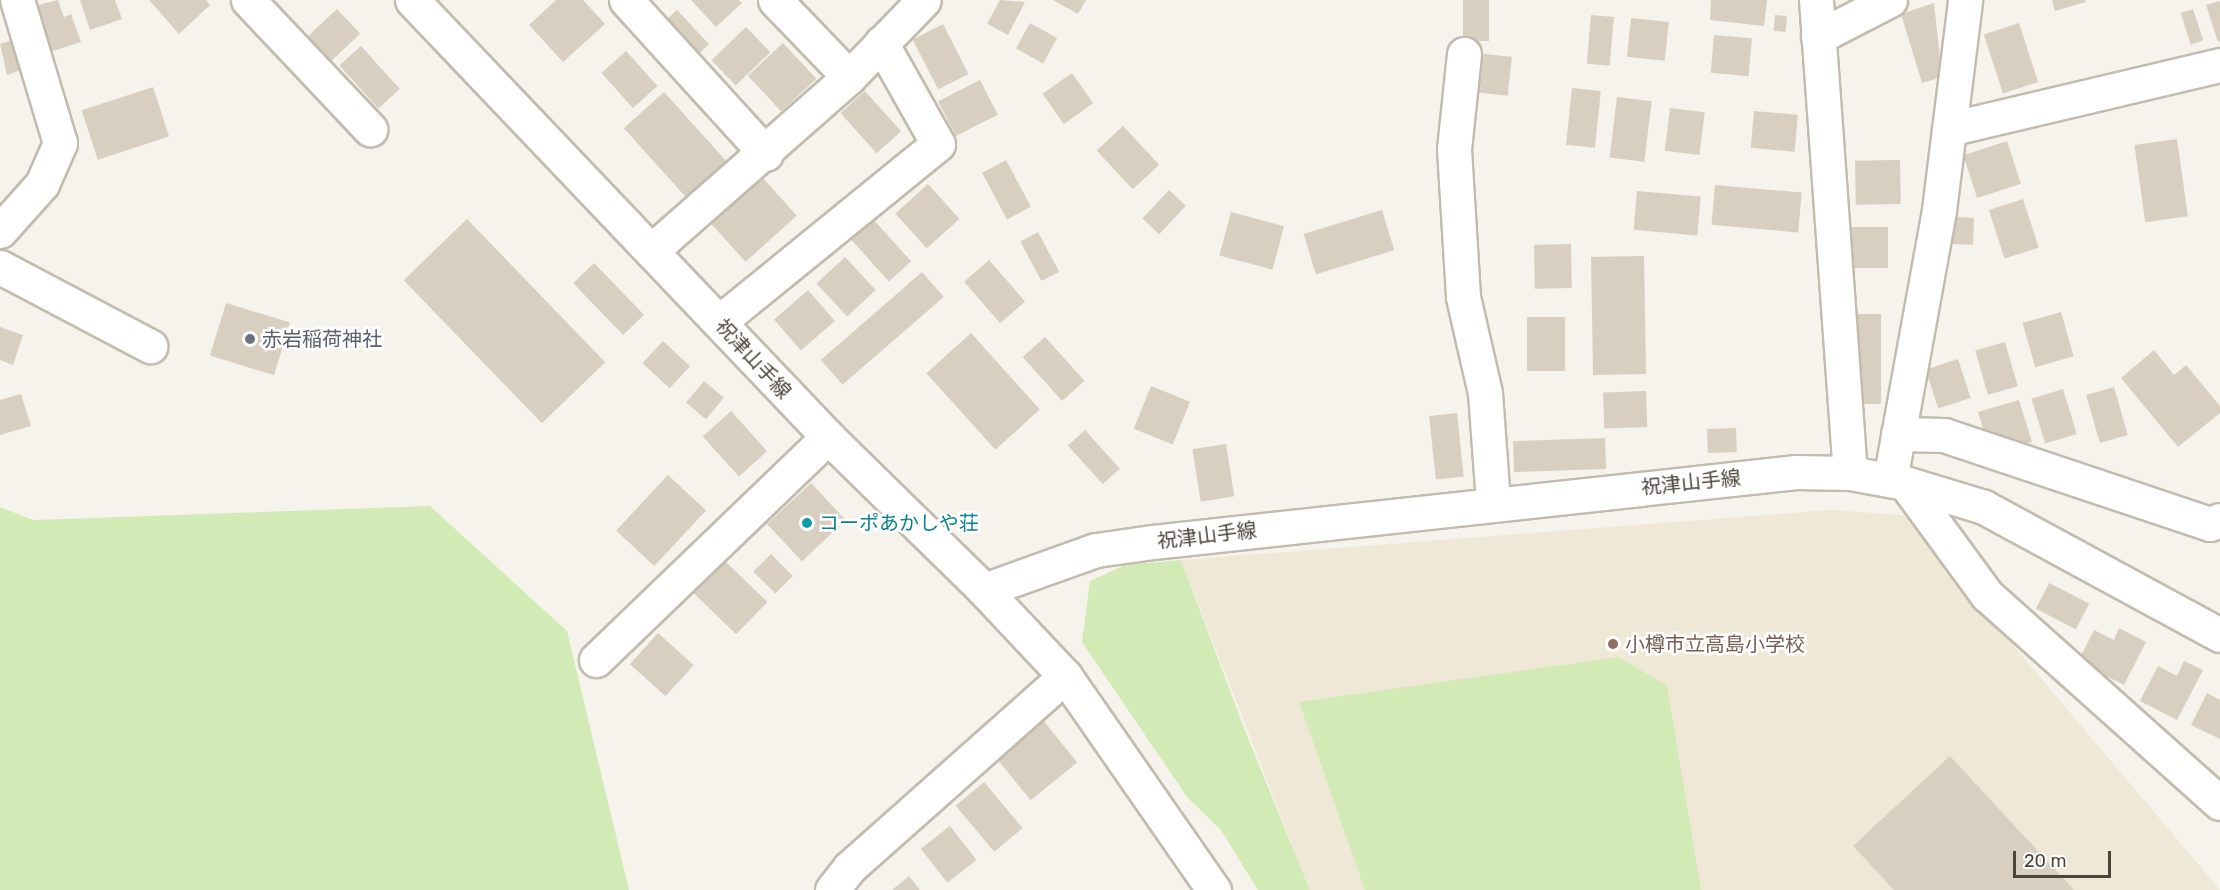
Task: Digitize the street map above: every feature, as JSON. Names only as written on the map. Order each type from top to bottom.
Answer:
[{"type":"street","points":[[0,231],[42,184],[60,143],[16,0]]},
{"type":"street","points":[[248,0],[370,129]]},
{"type":"street","name":"祝津山手線","points":[[412,0],[828,437],[984,590],[1096,550],[1493,503],[1796,472],[1850,473],[1897,481],[1983,507],[2220,635]]},
{"type":"street","points":[[626,0],[766,154]]},
{"type":"street","points":[[775,0],[849,77]]},
{"type":"street","points":[[651,251],[766,154],[849,77],[924,0]]},
{"type":"street","points":[[1816,0],[1850,473]]},
{"type":"street","points":[[1818,37],[1890,0]]},
{"type":"street","points":[[1965,0],[1939,210],[1898,434],[1897,481],[1987,595],[2220,803]]},
{"type":"street","points":[[718,322],[938,144],[881,43]]},
{"type":"street","points":[[1464,54],[1454,149],[1462,274],[1485,393],[1493,503]]},
{"type":"street","points":[[1949,129],[2220,65]]},
{"type":"street","points":[[0,267],[150,346]]},
{"type":"street","points":[[1898,434],[1944,435],[2210,524],[2220,520]]},
{"type":"street","points":[[596,660],[828,437]]},
{"type":"street","points":[[984,590],[1065,676],[1214,890]]},
{"type":"street","points":[[832,890],[849,868],[1065,676]]},
{"type":"shaded area","name":"小樽市立高島小学校","points":[[1831,510],[1903,515],[2220,890],[1310,890],[1181,560]]},
{"type":"green space","points":[[430,506],[567,631],[629,890],[0,890],[0,507],[33,520]]},
{"type":"green space","points":[[1181,560],[1244,728],[1310,890],[1258,890],[1221,830],[1187,797],[1082,642],[1090,581],[1125,565]]},
{"type":"green space","points":[[1619,657],[1667,686],[1701,890],[1365,890],[1299,702]]},
{"type":"building","points":[[58,0],[64,17],[71,14],[81,42],[50,52],[34,6]]},
{"type":"building","points":[[80,0],[115,0],[122,19],[90,30]]},
{"type":"building","points":[[149,0],[206,0],[210,5],[179,34]]},
{"type":"building","points":[[556,0],[583,0],[605,24],[563,62],[529,25]]},
{"type":"building","points":[[691,0],[739,0],[742,3],[716,27]]},
{"type":"building","points":[[1000,0],[1025,2],[1008,35],[987,24]]},
{"type":"building","points":[[1053,0],[1086,0],[1078,14]]},
{"type":"building","points":[[1463,0],[1489,0],[1489,41],[1463,41]]},
{"type":"building","points":[[1711,0],[1767,0],[1764,26],[1710,20]]},
{"type":"building","points":[[2052,0],[2085,0],[2086,2],[2055,11]]},
{"type":"building","points":[[2220,1],[2220,41],[2218,42],[2206,5]]},
{"type":"building","points":[[1934,3],[1942,77],[1922,83],[1901,14]]},
{"type":"building","points":[[337,9],[360,34],[326,66],[303,41]]},
{"type":"building","points":[[2193,9],[2203,40],[2191,44],[2181,13]]},
{"type":"building","points":[[677,10],[709,44],[694,59],[662,24]]},
{"type":"building","points":[[1591,15],[1614,17],[1610,66],[1587,64]]},
{"type":"building","points":[[1775,15],[1787,16],[1786,32],[1774,31]]},
{"type":"building","points":[[1631,18],[1669,22],[1665,61],[1627,57]]},
{"type":"building","points":[[1030,23],[1057,38],[1043,63],[1016,48]]},
{"type":"building","points":[[2019,23],[2038,82],[2003,93],[1984,34]]},
{"type":"building","points":[[943,24],[968,74],[938,89],[913,39]]},
{"type":"building","points":[[746,27],[770,52],[736,86],[711,60]]},
{"type":"building","points":[[1714,35],[1752,38],[1749,76],[1711,73]]},
{"type":"building","points":[[12,40],[21,70],[7,75],[0,44]]},
{"type":"building","points":[[783,43],[816,79],[781,112],[748,76]]},
{"type":"building","points":[[361,46],[400,89],[378,109],[339,65]]},
{"type":"building","points":[[626,51],[657,86],[633,108],[601,73]]},
{"type":"building","points":[[1475,53],[1512,57],[1508,96],[1471,92]]},
{"type":"building","points":[[1072,73],[1093,103],[1064,124],[1043,94]]},
{"type":"building","points":[[980,80],[998,115],[956,136],[938,101]]},
{"type":"building","points":[[153,87],[169,136],[98,160],[82,110]]},
{"type":"building","points":[[1572,88],[1601,91],[1595,148],[1566,145]]},
{"type":"building","points":[[865,91],[901,131],[877,153],[840,113]]},
{"type":"building","points":[[664,92],[728,163],[688,199],[624,128]]},
{"type":"building","points":[[1617,97],[1652,101],[1644,162],[1610,158]]},
{"type":"building","points":[[1670,108],[1705,112],[1699,155],[1665,151]]},
{"type":"building","points":[[1754,111],[1798,115],[1795,152],[1751,148]]},
{"type":"building","points":[[1123,126],[1159,165],[1133,189],[1097,151]]},
{"type":"building","points":[[2177,139],[2188,216],[2145,222],[2134,145]]},
{"type":"building","points":[[2007,141],[2021,184],[1977,198],[1963,155]]},
{"type":"building","points":[[1006,160],[1031,207],[1007,219],[982,173]]},
{"type":"building","points":[[1900,160],[1901,204],[1856,205],[1855,161]]},
{"type":"building","points":[[762,177],[797,216],[746,262],[711,223]]},
{"type":"building","points":[[928,184],[959,219],[927,248],[895,213]]},
{"type":"building","points":[[1715,185],[1802,193],[1798,232],[1712,225]]},
{"type":"building","points":[[1169,190],[1186,206],[1159,234],[1142,219]]},
{"type":"building","points":[[1637,191],[1701,197],[1697,235],[1634,230]]},
{"type":"building","points":[[2023,199],[2039,248],[2005,259],[1989,210]]},
{"type":"building","points":[[1382,210],[1394,250],[1316,274],[1304,234]]},
{"type":"building","points":[[1231,212],[1284,226],[1272,270],[1219,255]]},
{"type":"building","points":[[1950,217],[1974,218],[1973,245],[1949,244]]},
{"type":"building","points":[[467,219],[605,362],[542,423],[404,280]]},
{"type":"building","points":[[873,219],[911,261],[889,281],[851,239]]},
{"type":"building","points":[[1848,227],[1888,227],[1888,268],[1848,268]]},
{"type":"building","points":[[1038,232],[1059,272],[1041,281],[1020,241]]},
{"type":"building","points":[[1571,244],[1572,288],[1535,289],[1534,245]]},
{"type":"building","points":[[1644,256],[1646,374],[1593,375],[1591,257]]},
{"type":"building","points":[[845,257],[876,290],[847,317],[816,284]]},
{"type":"building","points":[[989,260],[1025,302],[1000,323],[964,282]]},
{"type":"building","points":[[594,263],[644,315],[623,335],[573,283]]},
{"type":"building","points":[[922,272],[944,297],[843,385],[821,360]]},
{"type":"building","points":[[808,290],[835,321],[801,350],[774,320]]},
{"type":"building","name":"赤岩稲荷神社","points":[[226,303],[290,323],[274,375],[210,356]]},
{"type":"building","points":[[2061,312],[2074,356],[2035,367],[2023,323]]},
{"type":"building","points":[[1858,314],[1881,314],[1881,404],[1858,404]]},
{"type":"building","points":[[1527,317],[1565,317],[1565,371],[1527,371]]},
{"type":"building","points":[[0,327],[23,335],[13,365],[0,360]]},
{"type":"building","points":[[971,333],[1040,410],[995,450],[926,373]]},
{"type":"building","points":[[1045,337],[1084,381],[1062,401],[1023,357]]},
{"type":"building","points":[[663,341],[690,366],[670,388],[643,363]]},
{"type":"building","points":[[2005,342],[2018,386],[1988,395],[1975,351]]},
{"type":"building","points":[[2154,350],[2174,375],[2186,365],[2220,406],[2220,413],[2178,447],[2121,378]]},
{"type":"building","points":[[1958,359],[1971,398],[1938,408],[1926,370]]},
{"type":"building","points":[[704,381],[724,398],[706,419],[686,402]]},
{"type":"building","points":[[1151,386],[1190,402],[1173,444],[1134,429]]},
{"type":"building","points":[[2114,387],[2128,435],[2100,443],[2086,395]]},
{"type":"building","points":[[2063,389],[2077,434],[2045,444],[2031,399]]},
{"type":"building","points":[[1646,391],[1647,427],[1604,428],[1603,393]]},
{"type":"building","points":[[21,394],[31,426],[0,435],[0,400]]},
{"type":"building","points":[[2019,400],[2032,442],[2004,450],[1998,434],[1986,438],[1978,412]]},
{"type":"building","points":[[731,411],[767,451],[739,477],[703,436]]},
{"type":"building","points":[[1457,413],[1464,477],[1436,480],[1429,416]]},
{"type":"building","points":[[1736,428],[1737,452],[1708,453],[1707,429]]},
{"type":"building","points":[[1085,430],[1120,469],[1103,484],[1068,445]]},
{"type":"building","points":[[1605,438],[1606,469],[1514,472],[1513,441]]},
{"type":"building","points":[[1226,444],[1234,496],[1201,502],[1192,449]]},
{"type":"building","points":[[668,475],[706,510],[654,566],[616,531]]},
{"type":"building","name":"コーポあかしや荘","points":[[811,483],[846,520],[802,561],[767,524]]},
{"type":"building","points":[[771,554],[793,576],[775,594],[753,572]]},
{"type":"building","points":[[725,561],[767,602],[736,634],[694,593]]},
{"type":"building","points":[[2049,583],[2089,603],[2076,629],[2036,609]]},
{"type":"building","points":[[2119,628],[2146,642],[2124,685],[2078,662],[2094,630],[2114,640]]},
{"type":"building","points":[[658,633],[694,665],[666,696],[630,664]]},
{"type":"building","points":[[2184,661],[2203,670],[2177,720],[2140,701],[2158,666],[2177,676]]},
{"type":"building","points":[[2207,693],[2220,700],[2220,739],[2191,725]]},
{"type":"building","points":[[1042,719],[1077,763],[1031,800],[995,757]]},
{"type":"building","points":[[1950,756],[2074,890],[1894,890],[1853,846]]},
{"type":"building","points":[[984,782],[1023,828],[994,852],[956,806]]},
{"type":"building","points":[[950,826],[976,860],[947,883],[921,849]]},
{"type":"building","points":[[909,876],[920,890],[892,890]]},
{"type":"place","name":"赤岩稲荷神社","points":[[250,339]]},
{"type":"place","name":"コーポあかしや荘","points":[[807,523]]},
{"type":"place","name":"小樽市立高島小学校","points":[[1613,644]]}]
